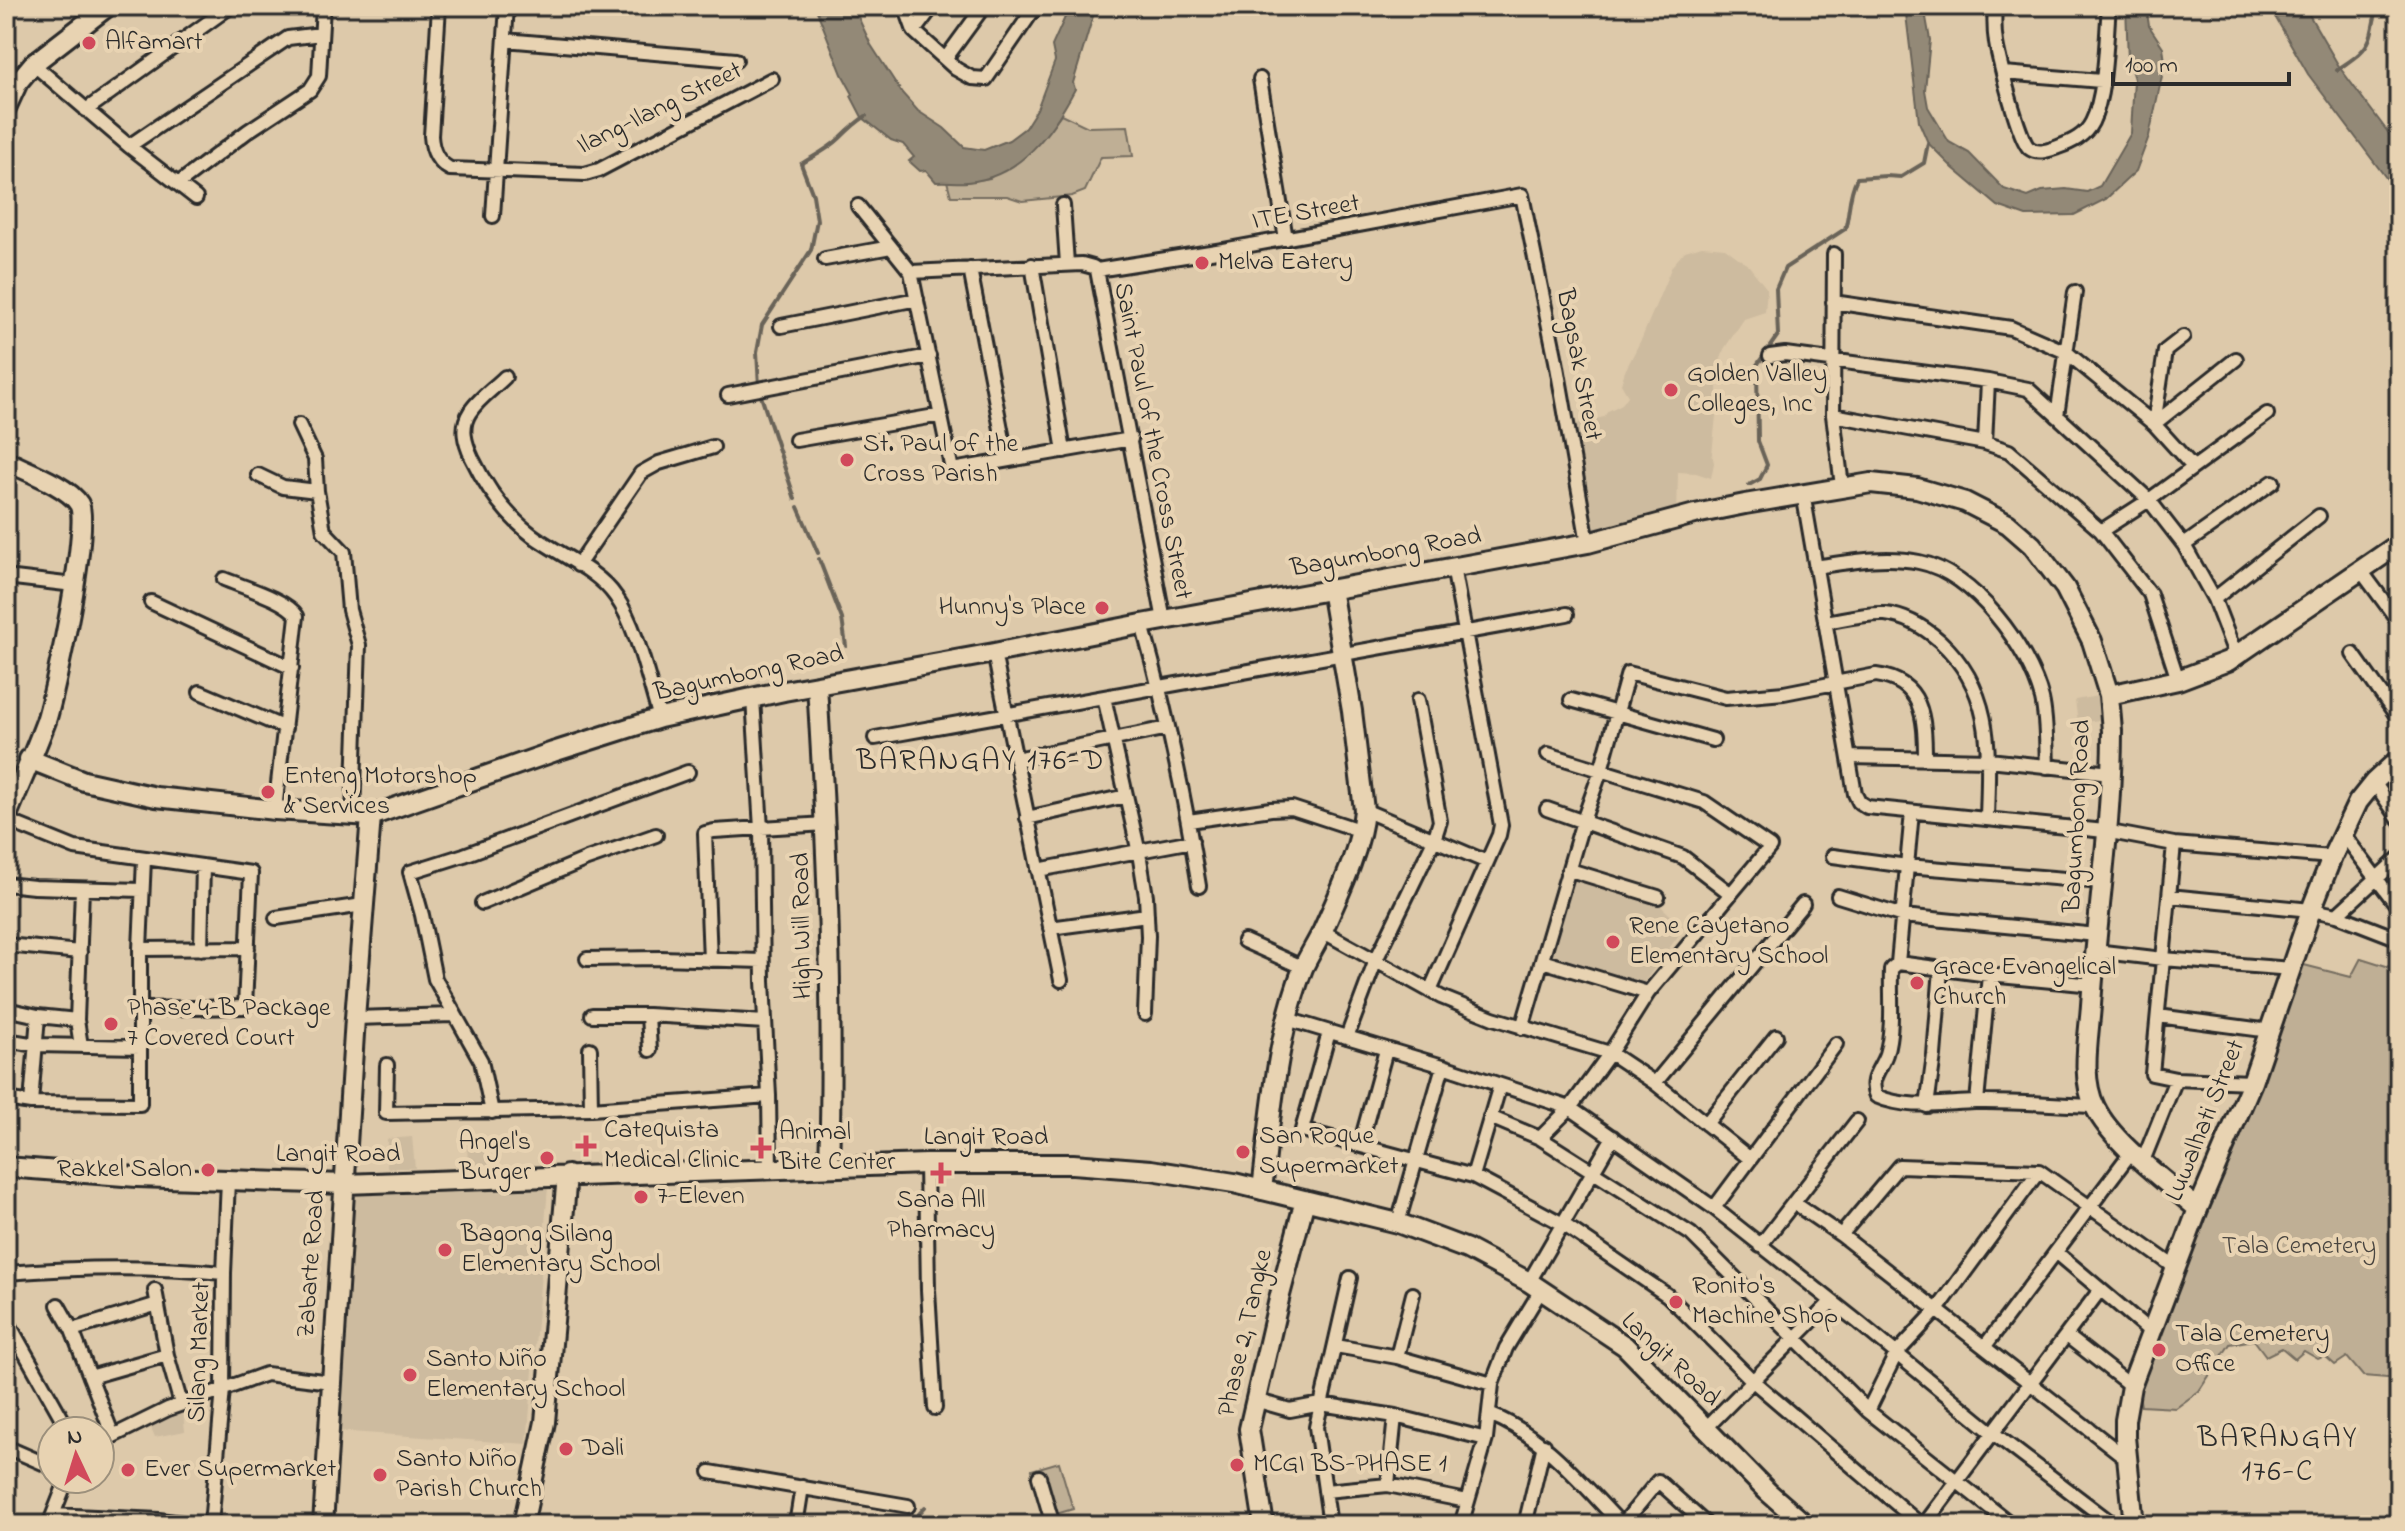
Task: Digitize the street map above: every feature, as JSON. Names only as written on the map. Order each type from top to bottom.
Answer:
[{"type":"street","points":[[6,108],[18,82],[33,64],[108,6]]},
{"type":"street","points":[[86,110],[231,6]]},
{"type":"street","points":[[178,184],[248,131],[310,90],[319,76],[323,6]]},
{"type":"street","name":"Ilang-Ilang Street","points":[[439,6],[432,148],[442,165],[450,169],[585,174],[599,170],[772,79]]},
{"type":"street","points":[[493,216],[507,6]]},
{"type":"street","points":[[905,6],[914,31],[956,69],[972,78],[986,79],[1036,6]]},
{"type":"street","points":[[914,31],[933,6]]},
{"type":"street","points":[[946,58],[984,6]]},
{"type":"street","points":[[1995,6],[1997,45],[2024,142],[2031,150],[2040,152],[2077,140],[2091,124],[2099,101],[2108,6]]},
{"type":"street","points":[[129,146],[288,38],[321,34]]},
{"type":"street","points":[[505,40],[736,60]]},
{"type":"street","points":[[33,64],[196,198]]},
{"type":"street","points":[[2004,73],[2101,81]]},
{"type":"street","points":[[1260,79],[1286,239]]},
{"type":"street","name":"ITE Street","points":[[1097,270],[1522,195]]},
{"type":"street","name":"Bagsak Street","points":[[1522,195],[1556,361],[1588,543]]},
{"type":"street","points":[[1063,205],[1067,264]]},
{"type":"street","points":[[858,206],[911,272],[952,470],[1131,439]]},
{"type":"street","points":[[825,259],[891,247]]},
{"type":"street","points":[[1834,254],[1833,415],[1842,486]]},
{"type":"street","points":[[911,272],[1067,264],[1088,265],[1097,270]]},
{"type":"street","points":[[1032,265],[1064,451]]},
{"type":"street","points":[[970,269],[1007,460]]},
{"type":"street","name":"Saint Paul of the Cross Street","points":[[1097,270],[1164,620]]},
{"type":"street","points":[[2057,416],[2075,292]]},
{"type":"street","points":[[781,326],[917,299]]},
{"type":"street","points":[[1833,302],[2011,328],[2066,352],[2154,424],[2193,467]]},
{"type":"street","points":[[2154,424],[2165,351],[2183,337]]},
{"type":"street","points":[[1770,356],[1785,354],[1833,360],[2028,389],[2149,500],[2184,545],[2214,599],[2236,656]]},
{"type":"street","points":[[728,395],[929,356]]},
{"type":"street","points":[[2154,424],[2236,359]]},
{"type":"street","points":[[505,377],[471,410],[465,423],[467,447],[513,519],[604,583],[616,597],[624,609],[660,718]]},
{"type":"street","points":[[1985,443],[1988,381]]},
{"type":"street","points":[[2101,531],[2267,414]]},
{"type":"street","points":[[796,440],[941,415]]},
{"type":"street","points":[[1833,415],[1985,443],[2009,451],[2101,531],[2150,594],[2178,680]]},
{"type":"street","points":[[299,425],[315,459],[324,531],[344,552],[349,610],[359,645],[362,815]]},
{"type":"street","points":[[578,565],[641,473],[659,463],[713,447]]},
{"type":"street","points":[[6,461],[67,492],[82,511],[74,585],[55,692],[6,819],[75,848],[251,873],[245,1007],[141,1009]]},
{"type":"street","points":[[258,475],[283,487],[317,491]]},
{"type":"street","points":[[2184,545],[2273,482]]},
{"type":"street","name":"Bagumbong Road","points":[[29,759],[84,781],[156,797],[275,810],[362,815],[660,718],[753,698],[1588,543],[1695,514],[1842,486],[1886,484],[1933,492],[1977,508],[2020,533],[2052,570],[2074,603],[2092,641],[2109,695],[2112,731],[2087,1079],[2094,1106],[2113,1133],[2198,1209]]},
{"type":"street","points":[[1803,493],[1855,794],[1859,802],[1867,807],[2105,831],[2174,844],[2332,857]]},
{"type":"street","points":[[2214,599],[2319,516]]},
{"type":"street","points":[[2109,695],[2178,680],[2236,656],[2399,544]]},
{"type":"street","points":[[1815,567],[1861,560],[1922,562],[1949,573],[1972,592],[1997,615],[2035,677],[2043,702],[2047,767]]},
{"type":"street","points":[[1430,991],[1501,825],[1453,567]]},
{"type":"street","points":[[2362,572],[2399,622]]},
{"type":"street","points":[[6,577],[74,585]]},
{"type":"street","points":[[224,579],[294,611],[296,620],[275,810]]},
{"type":"street","points":[[1262,1190],[1287,1019],[1304,968],[1362,831],[1364,810],[1352,711],[1331,589]]},
{"type":"street","points":[[151,602],[292,668]]},
{"type":"street","points":[[875,738],[1567,614]]},
{"type":"street","points":[[1825,622],[1866,614],[1904,618],[1934,636],[1952,652],[1976,689],[1983,709],[1989,760],[1987,818]]},
{"type":"street","points":[[1142,624],[1189,821],[1199,886]]},
{"type":"street","points":[[994,653],[1061,980]]},
{"type":"street","points":[[2353,654],[2399,719]]},
{"type":"street","points":[[1522,1028],[1628,673],[1726,698],[1784,693],[1876,675],[1891,677],[1916,698],[1922,712],[1925,758]]},
{"type":"street","name":"High Will Road","points":[[817,685],[826,824],[831,1040],[829,1166]]},
{"type":"street","points":[[200,692],[285,728]]},
{"type":"street","points":[[1104,697],[1139,853],[1147,915],[1145,1014]]},
{"type":"street","points":[[753,698],[761,829],[762,961],[770,1169]]},
{"type":"street","points":[[1347,1037],[1376,960],[1434,840],[1440,821],[1418,700]]},
{"type":"street","points":[[1571,700],[1713,740]]},
{"type":"street","points":[[1016,759],[1168,728]]},
{"type":"street","points":[[1540,1138],[1570,1108],[1648,993],[1770,847],[1704,802],[1548,754]]},
{"type":"street","points":[[1850,757],[1989,760],[2111,773]]},
{"type":"street","name":"Luwalhati Street","points":[[2134,1525],[2125,1420],[2131,1386],[2198,1209],[2252,1082],[2332,857],[2358,802],[2399,759]]},
{"type":"street","points":[[492,1112],[481,1061],[435,979],[410,872],[688,772]]},
{"type":"street","points":[[2374,782],[2399,819]]},
{"type":"street","points":[[1027,818],[1126,796]]},
{"type":"street","points":[[1189,821],[1292,808],[1362,831]]},
{"type":"street","points":[[1547,809],[1683,857],[1731,894]]},
{"type":"street","points":[[1364,810],[1487,862]]},
{"type":"street","points":[[1912,812],[1898,963],[1891,969],[1888,1044],[1885,1057],[1876,1071],[1873,1090],[1876,1096],[1893,1102],[1927,1106],[1977,1102],[2094,1106]]},
{"type":"street","name":"Zabarte Road","points":[[323,1525],[363,905],[362,815]]},
{"type":"street","points":[[710,960],[705,833],[826,824]]},
{"type":"street","points":[[2343,834],[2399,908]]},
{"type":"street","points":[[482,903],[587,859],[656,835]]},
{"type":"street","points":[[1038,870],[1192,841]]},
{"type":"street","points":[[2174,844],[2152,1074],[2176,1079],[2252,1082]]},
{"type":"street","points":[[1833,856],[1907,866],[2102,882]]},
{"type":"street","points":[[2337,915],[2399,858]]},
{"type":"street","points":[[6,1099],[31,1103],[140,1104],[140,949],[144,859]]},
{"type":"street","points":[[201,949],[203,866]]},
{"type":"street","points":[[1570,870],[1658,897]]},
{"type":"street","points":[[6,884],[141,890]]},
{"type":"street","points":[[81,1046],[77,1020],[82,889]]},
{"type":"street","points":[[1838,896],[1903,916],[2096,943],[2163,959],[2292,969]]},
{"type":"street","points":[[2169,896],[2311,910],[2337,915],[2399,939]]},
{"type":"street","points":[[1655,1083],[1803,904]]},
{"type":"street","points":[[276,918],[363,905]]},
{"type":"street","points":[[1050,928],[1147,915]]},
{"type":"street","points":[[1322,931],[1430,991],[1493,1018],[1610,1053],[1655,1083],[1749,1158]]},
{"type":"street","points":[[1244,941],[1304,968]]},
{"type":"street","points":[[6,945],[80,952]]},
{"type":"street","points":[[140,949],[248,948]]},
{"type":"street","points":[[587,959],[762,961]]},
{"type":"street","points":[[1542,961],[1648,993]]},
{"type":"street","points":[[1898,963],[2093,985]]},
{"type":"street","points":[[1927,1106],[1941,969]]},
{"type":"street","points":[[1977,1102],[1989,975]]},
{"type":"street","points":[[6,1009],[77,1020]]},
{"type":"street","points":[[355,1018],[453,1015]]},
{"type":"street","points":[[592,1015],[765,1022]]},
{"type":"street","points":[[648,1015],[650,1050]]},
{"type":"street","points":[[31,1103],[38,1016]]},
{"type":"street","points":[[2158,1016],[2270,1031]]},
{"type":"street","points":[[1287,1019],[1570,1108],[1714,1208],[1993,1433],[2114,1525]]},
{"type":"street","points":[[1329,1032],[1302,1130],[1473,1176],[1563,1224],[1667,1295],[1753,1381],[1922,1525],[2100,1290]]},
{"type":"street","points":[[1706,1124],[1776,1036]]},
{"type":"street","points":[[6,1040],[36,1045],[140,1047]]},
{"type":"street","points":[[1714,1208],[1836,1044]]},
{"type":"street","points":[[590,1049],[591,1109]]},
{"type":"street","points":[[1360,1145],[1386,1050]]},
{"type":"street","points":[[387,1065],[386,1113],[591,1109],[769,1096]]},
{"type":"street","points":[[1398,1223],[1443,1066]]},
{"type":"street","points":[[1985,1346],[2090,1207],[2137,1156],[2176,1079]]},
{"type":"street","points":[[1473,1176],[1500,1085]]},
{"type":"street","points":[[1490,1117],[1540,1138],[1691,1234],[1868,1411],[2012,1525]]},
{"type":"street","points":[[1760,1246],[1857,1121]]},
{"type":"street","points":[[1461,1525],[1486,1439],[1492,1384],[1506,1348],[1563,1224],[1613,1137]]},
{"type":"street","points":[[926,1164],[928,1290],[935,1408]]},
{"type":"street","name":"Langit Road","points":[[6,1167],[122,1176],[344,1184],[926,1164],[1099,1166],[1199,1177],[1398,1223],[1467,1249],[1535,1286],[1625,1346],[1768,1492],[1806,1525]]},
{"type":"street","points":[[1841,1235],[1899,1166],[2039,1171],[2176,1268]]},
{"type":"street","points":[[1868,1411],[1896,1354],[1937,1310],[2039,1171]]},
{"type":"street","points":[[523,1525],[545,1422],[567,1175]]},
{"type":"street","name":"Silang Market","points":[[211,1525],[223,1389],[228,1180]]},
{"type":"street","name":"Phase 2, Tangke","points":[[1264,1525],[1249,1440],[1250,1419],[1305,1200]]},
{"type":"street","points":[[1794,1203],[1841,1235],[2126,1458]]},
{"type":"street","points":[[2056,1252],[2152,1333]]},
{"type":"street","points":[[6,1273],[116,1267],[224,1273]]},
{"type":"street","points":[[1330,1525],[1316,1427],[1350,1278]]},
{"type":"street","points":[[1397,1357],[1413,1294]]},
{"type":"street","points":[[72,1330],[156,1297],[167,1355],[181,1404]]},
{"type":"street","points":[[1705,1429],[1831,1302]]},
{"type":"street","points":[[58,1305],[72,1330],[105,1415]]},
{"type":"street","points":[[6,1319],[60,1415]]},
{"type":"street","points":[[2067,1336],[2131,1386]]},
{"type":"street","points":[[1336,1346],[1397,1357],[1492,1384]]},
{"type":"street","points":[[90,1377],[167,1355]]},
{"type":"street","points":[[116,1435],[181,1404],[266,1374],[331,1382]]},
{"type":"street","points":[[1255,1400],[1290,1410],[1321,1404],[1395,1416],[1486,1439]]},
{"type":"street","points":[[1489,1414],[1505,1420],[1544,1445],[1622,1525],[1658,1481],[1707,1525]]},
{"type":"street","points":[[1388,1485],[1395,1416]]},
{"type":"street","points":[[1528,1524],[1544,1445]]},
{"type":"street","points":[[6,1447],[36,1460]]},
{"type":"street","points":[[710,1472],[908,1506]]},
{"type":"street","points":[[1039,1477],[1053,1525]]},
{"type":"street","points":[[1325,1491],[1388,1485],[1467,1501]]},
{"type":"street","points":[[796,1525],[802,1487]]},
{"type":"street","points":[[61,1495],[51,1520],[199,1525]]},
{"type":"street","points":[[323,1525],[331,1525]]},
{"type":"shaded area","points":[[815,6],[853,6],[871,45],[902,93],[918,111],[944,128],[964,147],[984,150],[1009,140],[1025,128],[1037,109],[1055,61],[1052,46],[1070,6],[1096,6],[1073,83],[1075,89],[1045,136],[1003,172],[967,182],[936,182],[926,170],[920,171],[909,161],[914,157],[903,144],[891,140],[862,117]]},
{"type":"shaded area","points":[[1905,6],[1924,6],[1930,40],[1925,90],[1928,107],[1949,142],[1969,153],[2004,189],[2028,197],[2042,191],[2066,189],[2087,192],[2100,186],[2131,133],[2134,79],[2128,60],[2126,6],[2146,6],[2149,26],[2163,47],[2165,62],[2149,136],[2136,171],[2106,199],[2074,215],[2026,216],[1998,206],[1928,143],[1919,122]]},
{"type":"shaded area","points":[[2269,6],[2304,6],[2340,68],[2399,147],[2399,195],[2308,74]]},
{"type":"shaded area","name":"Golden Valley Colleges, Inc","points":[[1702,246],[1725,248],[1749,266],[1767,289],[1765,312],[1744,319],[1724,349],[1717,371],[1711,478],[1678,472],[1677,517],[1589,530],[1571,425],[1604,417],[1628,396],[1621,384],[1625,371],[1672,266],[1685,251]]},
{"type":"shaded area","points":[[2104,695],[2107,719],[2078,723],[2075,700]]},
{"type":"shaded area","name":"Rene Cayetano Elementary School","points":[[1572,876],[1647,893],[1684,928],[1642,985],[1548,955]]},
{"type":"shaded area","points":[[412,1137],[415,1168],[387,1168],[387,1139]]},
{"type":"shaded area","points":[[489,1144],[491,1164],[468,1165],[467,1145]]},
{"type":"shaded area","points":[[548,1187],[527,1444],[335,1431],[352,1189]]},
{"type":"shaded area","points":[[183,1412],[185,1431],[155,1437],[149,1423]]},
{"type":"green space","points":[[1061,114],[1088,127],[1128,126],[1133,156],[1101,157],[1085,191],[1072,196],[1022,201],[1007,196],[951,196],[947,181],[990,178],[1049,130]]},
{"type":"green space","name":"Tala Cemetery","points":[[2361,958],[2399,970],[2399,1379],[2363,1376],[2347,1357],[2335,1365],[2325,1356],[2318,1359],[2304,1351],[2295,1359],[2282,1348],[2266,1356],[2254,1340],[2230,1344],[2199,1391],[2176,1408],[2141,1406],[2137,1385],[2300,964],[2351,977]]},
{"type":"green space","points":[[1059,1462],[1073,1509],[1046,1517],[1032,1470]]},
{"type":"waterway","points":[[2337,70],[2356,57],[2367,44],[2379,6]]},
{"type":"waterway","points":[[759,386],[757,352],[762,325],[811,250],[817,220],[813,195],[801,164],[831,146],[866,116]]},
{"type":"waterway","points":[[1749,485],[1760,479],[1767,465],[1758,441],[1757,365],[1778,335],[1776,289],[1785,268],[1845,229],[1857,178],[1901,177],[1924,163],[1928,143]]},
{"type":"waterway","points":[[760,393],[795,499]]},
{"type":"waterway","points":[[798,507],[818,553]]},
{"type":"waterway","points":[[819,559],[842,619],[846,646]]},
{"type":"waterway","points":[[909,1525],[925,1507]]},
{"type":"place","name":"Alfamart","points":[[89,43]]},
{"type":"place","name":"Melva Eatery","points":[[1202,263]]},
{"type":"place","name":"Golden Valley Colleges, Inc","points":[[1671,390]]},
{"type":"place","name":"St. Paul of the Cross Parish","points":[[847,460]]},
{"type":"place","name":"Hunny's Place","points":[[1102,608]]},
{"type":"place","name":"Enteng Motorshop & Services","points":[[268,792]]},
{"type":"place","name":"Rene Cayetano Elementary School","points":[[1613,942]]},
{"type":"place","name":"Grace Evangelical Church","points":[[1917,983]]},
{"type":"place","name":"Phase 4-B Package 7 Covered Court","points":[[111,1024]]},
{"type":"place","name":"Catequista Medical Clinic","points":[[586,1146]]},
{"type":"place","name":"Animal Bite Center","points":[[761,1148]]},
{"type":"place","name":"San Roque Supermarket","points":[[1243,1152]]},
{"type":"place","name":"Angel's Burger","points":[[547,1158]]},
{"type":"place","name":"Rakkel Salon","points":[[208,1170]]},
{"type":"place","name":"Sana All Pharmacy","points":[[941,1173]]},
{"type":"place","name":"7-Eleven","points":[[641,1197]]},
{"type":"place","name":"Bagong Silang Elementary School","points":[[445,1250]]},
{"type":"place","name":"Ronito's Machine Shop","points":[[1676,1302]]},
{"type":"place","name":"Tala Cemetery Office","points":[[2159,1350]]},
{"type":"place","name":"Santo Niño Elementary School","points":[[410,1375]]},
{"type":"place","name":"Dali","points":[[566,1449]]},
{"type":"place","name":"MCGI BS-PHASE 1","points":[[1237,1465]]},
{"type":"place","name":"Ever Supermarket","points":[[128,1470]]},
{"type":"place","name":"Santo Niño Parish Church","points":[[380,1475]]},
{"type":"district","name":"BARANGAY 176-D","points":[[981,762]]},
{"type":"district","name":"BARANGAY 176-C","points":[[2278,1456]]}]
